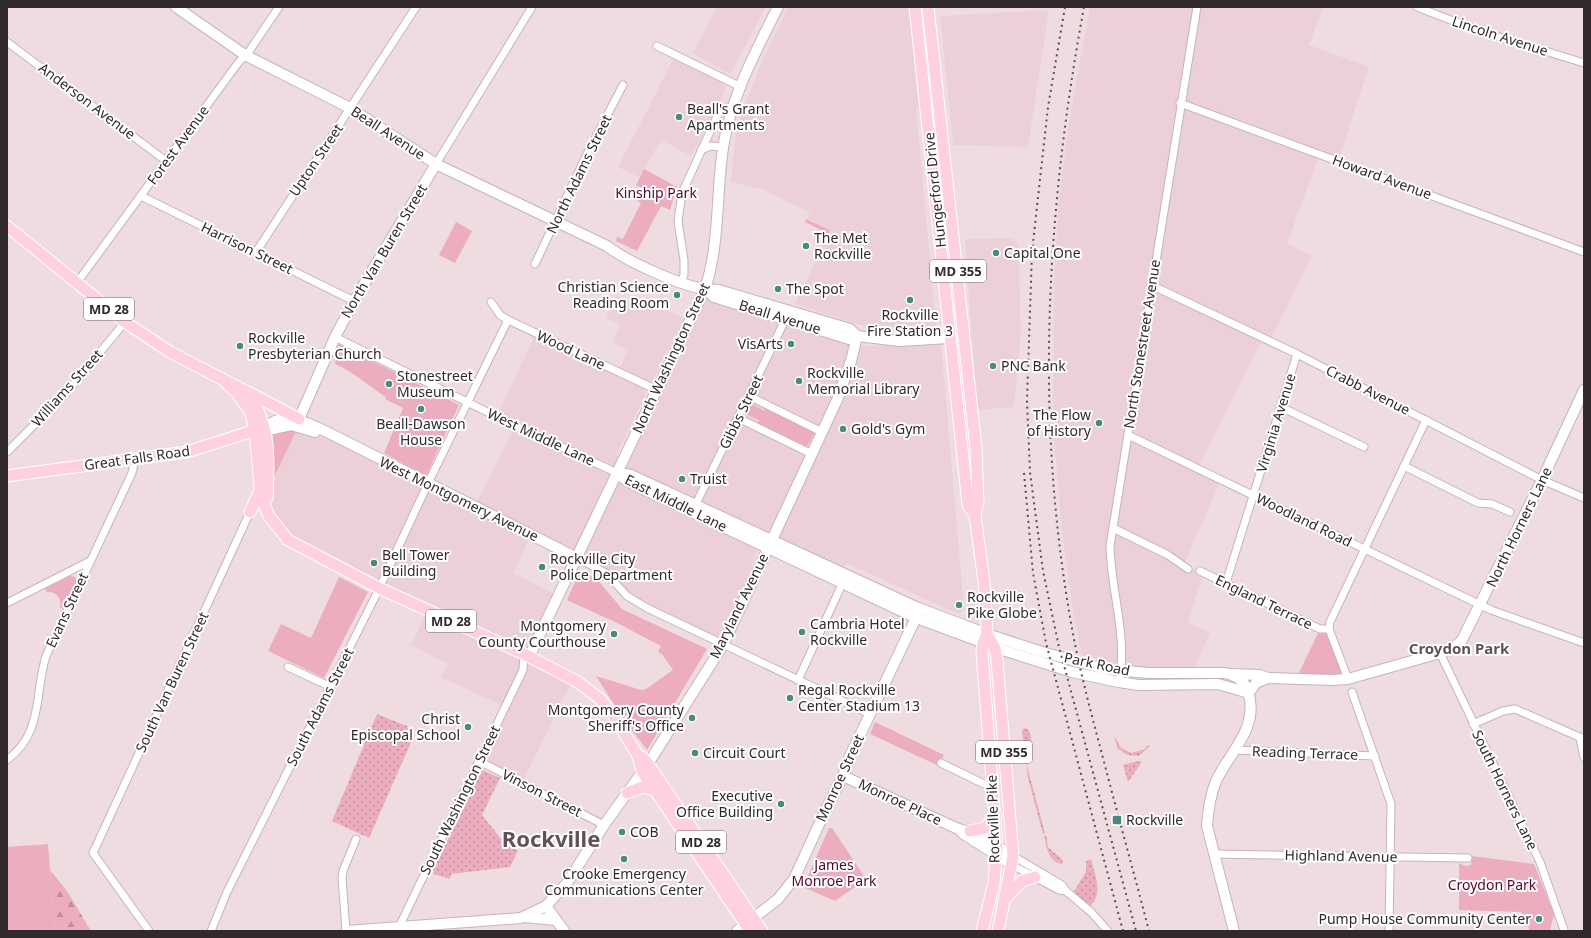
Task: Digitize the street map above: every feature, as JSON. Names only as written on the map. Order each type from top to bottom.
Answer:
[{"type":"main road","name":"Hungerford Drive","points":[[915,7],[968,505],[975,515]]},
{"type":"main road","points":[[924,7],[927,23],[930,27]]},
{"type":"main road","name":"Hungerford Drive","points":[[928,7],[976,448],[978,502],[975,515],[984,582],[985,639],[996,648]]},
{"type":"main road","name":"MD 28","points":[[7,226],[76,284],[125,322],[170,352],[248,392],[256,403],[260,429],[261,497],[268,513],[288,540],[305,551],[379,588],[529,657],[578,682],[600,698],[614,716],[645,768],[747,927]]},
{"type":"main road","name":"MD 28","points":[[221,378],[244,402],[268,445],[268,513]]},
{"type":"main road","points":[[248,392],[299,420]]},
{"type":"main road","name":"Great Falls Road","points":[[7,476],[187,452],[260,429]]},
{"type":"main road","points":[[250,512],[260,490]]},
{"type":"main road","points":[[250,512],[259,509],[268,513]]},
{"type":"main road","name":"Rockville Pike","points":[[984,928],[994,883],[997,851],[985,639]]},
{"type":"main road","name":"Rockville Pike","points":[[996,648],[1012,860],[998,931]]},
{"type":"main road","name":"MD 28","points":[[645,768],[654,790],[747,927],[762,931]]},
{"type":"main road","points":[[626,793],[643,787],[654,790]]},
{"type":"main road","points":[[970,831],[985,828],[996,815]]},
{"type":"main road","points":[[1004,901],[1022,881],[1035,877]]},
{"type":"street","name":"Beall Avenue","points":[[176,7],[245,55],[350,108],[436,164],[607,246],[618,247],[675,275],[680,281],[705,289],[714,297],[850,329],[857,336],[900,341],[965,337]]},
{"type":"street","name":"Forest Avenue","points":[[76,284],[250,50],[279,7]]},
{"type":"street","name":"Upton Street","points":[[256,252],[416,7]]},
{"type":"street","name":"North Van Buren Street","points":[[299,420],[335,337],[354,301],[532,7]]},
{"type":"street","name":"North Washington Street","points":[[577,558],[705,289],[715,245],[723,147],[732,106],[739,86],[778,7]]},
{"type":"street","name":"North Stonestreet Avenue","points":[[1119,682],[1121,672],[1122,642],[1111,562],[1113,528],[1180,103],[1197,7]]},
{"type":"street","name":"Lincoln Avenue","points":[[1417,7],[1474,29],[1584,63]]},
{"type":"street","name":"Anderson Avenue","points":[[7,42],[166,161]]},
{"type":"street","points":[[657,46],[739,86]]},
{"type":"street","name":"North Adams Street","points":[[535,264],[623,85]]},
{"type":"street","name":"Howard Avenue","points":[[1180,103],[1584,252]]},
{"type":"street","name":"North Washington Street","points":[[680,281],[684,275],[684,260],[678,221],[678,210],[682,193],[719,112],[732,106]]},
{"type":"street","points":[[701,150],[711,146],[723,147]]},
{"type":"street","name":"Harrison Street","points":[[141,196],[354,301]]},
{"type":"street","name":"Crabb Avenue","points":[[1151,284],[1296,354],[1542,480],[1584,498]]},
{"type":"street","name":"Wood Lane","points":[[491,302],[500,315],[508,320],[657,390]]},
{"type":"street","name":"Gibbs Street","points":[[694,508],[788,315]]},
{"type":"street","points":[[428,483],[508,320]]},
{"type":"street","name":"Williams Street","points":[[7,452],[67,392],[125,322]]},
{"type":"street","name":"Maryland Avenue","points":[[346,931],[398,929],[524,917],[546,906],[567,883],[604,825],[645,768],[723,645],[841,390],[857,336]]},
{"type":"street","name":"West Middle Lane","points":[[335,337],[536,436],[617,473]]},
{"type":"street","name":"Virginia Avenue","points":[[1226,583],[1254,496],[1296,354]]},
{"type":"street","name":"North Horners Lane","points":[[1440,653],[1454,647],[1462,640],[1542,480],[1584,390]]},
{"type":"street","points":[[749,396],[822,432]]},
{"type":"street","points":[[1280,407],[1364,447]]},
{"type":"street","name":"West Montgomery Avenue","points":[[260,429],[270,422],[291,418],[299,420],[577,558]]},
{"type":"street","points":[[738,418],[812,454]]},
{"type":"street","points":[[1348,679],[1329,629],[1330,622],[1426,420]]},
{"type":"street","name":"West Montgomery Avenue","points":[[260,429],[274,429],[291,425],[341,440]]},
{"type":"street","name":"Woodland Road","points":[[1128,435],[1480,605],[1584,643]]},
{"type":"street","name":"Evans Street","points":[[7,760],[17,752],[30,734],[37,712],[39,683],[46,656],[132,473],[135,459]]},
{"type":"street","points":[[1404,466],[1478,502],[1492,504],[1510,512]]},
{"type":"street","name":"East Middle Lane","points":[[617,473],[631,475],[694,508],[915,612],[985,639]]},
{"type":"street","name":"South Adams Street","points":[[211,931],[241,864],[331,687],[428,483]]},
{"type":"street","name":"South Van Buren Street","points":[[149,931],[93,853],[250,512]]},
{"type":"street","points":[[1113,528],[1168,555],[1188,569]]},
{"type":"street","points":[[577,558],[606,573],[634,601],[723,645],[870,714]]},
{"type":"street","name":"South Washington Street","points":[[398,929],[577,558]]},
{"type":"street","points":[[7,603],[90,561]]},
{"type":"street","name":"England Terrace","points":[[1200,571],[1320,629],[1329,629]]},
{"type":"street","points":[[798,680],[844,579]]},
{"type":"street","name":"Monroe Street","points":[[747,927],[778,899],[794,879],[843,776],[849,758],[915,612]]},
{"type":"street","name":"Park Road","points":[[985,639],[1121,672],[1260,675],[1268,678]]},
{"type":"street","name":"Park Road","points":[[996,648],[1072,672],[1119,682],[1138,685],[1218,684],[1249,693]]},
{"type":"street","points":[[1249,693],[1256,684],[1268,678],[1331,680],[1348,679],[1440,653]]},
{"type":"street","name":"South Horners Lane","points":[[1440,653],[1540,862],[1564,930]]},
{"type":"street","name":"South Washington Street","points":[[523,670],[529,657]]},
{"type":"street","points":[[288,666],[331,687]]},
{"type":"street","points":[[1230,674],[1236,676],[1246,685],[1251,701],[1250,717],[1247,728],[1216,781],[1209,804],[1207,826],[1234,931]]},
{"type":"street","points":[[1352,692],[1391,804],[1389,931]]},
{"type":"street","points":[[1473,724],[1504,710],[1515,709],[1582,738],[1584,758]]},
{"type":"street","name":"Reading Terrace","points":[[1234,750],[1375,756]]},
{"type":"street","name":"Vinson Street","points":[[479,761],[604,825]]},
{"type":"street","points":[[941,763],[984,784],[993,784]]},
{"type":"street","name":"Monroe Place","points":[[843,776],[956,828],[997,851]]},
{"type":"street","name":"Monroe Place","points":[[956,828],[970,831],[997,851]]},
{"type":"street","points":[[346,931],[342,878],[343,871],[356,840]]},
{"type":"street","points":[[997,851],[1035,877],[1059,890],[1066,891]]},
{"type":"street","name":"Highland Avenue","points":[[1213,854],[1391,858],[1468,858]]},
{"type":"street","points":[[1012,860],[1052,877],[1062,884],[1066,891],[1091,912],[1108,931]]},
{"type":"street","points":[[546,906],[564,931]]},
{"type":"street","points":[[524,917],[556,920]]},
{"type":"shaded area","points":[[717,7],[766,7],[730,74],[693,53]]},
{"type":"shaded area","points":[[788,7],[910,7],[919,107],[916,108],[936,327],[886,329],[860,325],[795,304],[831,230],[807,218],[811,208],[809,212],[762,189],[731,182],[736,133],[746,102],[762,61]]},
{"type":"shaded area","points":[[1090,7],[1323,7],[1309,45],[1369,67],[1338,161],[1320,154],[1287,243],[1312,256],[1270,341],[1263,338],[1198,468],[1221,480],[1184,564],[1203,573],[1188,623],[1210,633],[1192,673],[1084,664],[1075,623],[1062,531],[1053,425],[1054,280],[1059,199],[1069,122]]},
{"type":"shaded area","points":[[1049,10],[1028,147],[953,145],[940,16]]},
{"type":"shaded area","points":[[674,58],[726,85],[723,96],[691,156],[661,140],[639,177],[618,167]]},
{"type":"shaded area","points":[[1013,238],[1018,244],[1021,333],[1014,407],[977,410],[965,239]]},
{"type":"shaded area","points":[[636,295],[683,318],[616,455],[630,458],[707,300],[844,342],[867,346],[941,343],[964,608],[958,614],[846,563],[844,567],[764,530],[723,645],[634,601],[606,573],[531,535],[513,573],[558,596],[529,657],[573,679],[522,783],[479,761],[505,707],[441,677],[448,664],[411,645],[428,610],[305,551],[269,516],[268,487],[298,429],[332,440],[341,440],[475,506],[515,426],[497,416],[536,333],[618,372],[628,350],[612,342],[620,324],[606,318],[616,296],[631,304]]},
{"type":"green space","name":"Kinship Park","points":[[644,169],[677,187],[670,210],[661,206],[637,251],[616,241],[617,237],[623,239],[641,203],[637,200],[642,188],[636,185]]},
{"type":"green space","points":[[806,219],[830,230],[829,234],[805,222]]},
{"type":"green space","points":[[456,222],[472,231],[455,263],[439,255]]},
{"type":"green space","name":"Beall-Dawson House","points":[[339,344],[459,405],[426,476],[384,453],[403,408],[385,399],[386,397],[355,375],[335,364]]},
{"type":"green space","points":[[749,403],[764,411],[767,406],[816,430],[805,450],[757,426],[759,420],[744,413]]},
{"type":"green space","points":[[297,430],[272,481],[272,437],[277,432]]},
{"type":"green space","points":[[580,571],[596,578],[622,609],[707,649],[647,750],[624,720],[596,676],[641,690],[646,689],[673,670],[662,654],[658,652],[661,646],[617,623],[567,600]]},
{"type":"green space","points":[[70,576],[75,577],[77,581],[63,609],[60,607],[58,596],[47,592],[45,589]]},
{"type":"green space","points":[[339,577],[368,592],[324,678],[268,651],[281,624],[311,638]]},
{"type":"green space","points":[[1320,629],[1329,629],[1348,679],[1296,679]]},
{"type":"green space","points":[[377,714],[407,726],[412,740],[369,838],[332,821]]},
{"type":"green space","points":[[875,722],[944,755],[939,766],[870,734]]},
{"type":"green space","points":[[1024,728],[1029,730],[1032,743],[1026,762],[1045,833],[1043,834],[1028,778],[1022,731]]},
{"type":"green space","points":[[1114,735],[1121,748],[1131,753],[1143,750],[1148,745],[1150,746],[1139,756],[1127,755],[1117,748]]},
{"type":"green space","points":[[1137,761],[1142,762],[1128,782],[1123,765]]},
{"type":"green space","points":[[482,770],[500,778],[482,815],[506,845],[518,850],[510,867],[451,874],[450,879],[434,874],[433,870]]},
{"type":"green space","name":"James Monroe Park","points":[[829,828],[832,828],[866,879],[835,901],[803,887]]},
{"type":"green space","points":[[1046,835],[1048,847],[1063,860],[1062,864],[1057,863],[1051,857],[1047,849],[1044,836]]},
{"type":"green space","points":[[48,844],[55,931],[7,931],[7,847]]},
{"type":"green space","name":"Croydon Park","points":[[1472,856],[1534,864],[1554,914],[1550,931],[1530,931],[1521,912],[1459,910],[1459,863],[1465,866],[1471,865]]},
{"type":"green space","points":[[1091,859],[1098,890],[1097,896],[1090,906],[1073,893],[1086,872],[1086,861]]},
{"type":"green space","points":[[50,870],[67,891],[91,931],[55,931]]},
{"type":"railway","points":[[1065,7],[1048,107],[1032,252],[1027,401],[1030,472],[1043,571],[1059,647],[1136,931]]},
{"type":"railway","points":[[1084,7],[1071,82],[1061,157],[1054,233],[1050,309],[1049,384],[1052,460],[1058,536],[1076,648],[1093,721],[1149,931]]},
{"type":"railway","points":[[1024,473],[1033,573],[1046,643],[1123,931]]},
{"type":"place","name":"Beall's Grant Apartments","points":[[679,117]]},
{"type":"place","name":"The Met Rockville","points":[[806,246]]},
{"type":"place","name":"Capital One","points":[[996,253]]},
{"type":"place","name":"The Spot","points":[[778,289]]},
{"type":"place","name":"Christian Science Reading Room","points":[[677,295]]},
{"type":"place","name":"Rockville Fire Station 3","points":[[910,300]]},
{"type":"place","name":"VisArts","points":[[791,344]]},
{"type":"place","name":"Rockville Presbyterian Church","points":[[240,346]]},
{"type":"place","name":"PNC Bank","points":[[993,366]]},
{"type":"place","name":"Rockville Memorial Library","points":[[799,381]]},
{"type":"place","name":"Stonestreet Museum","points":[[389,384]]},
{"type":"place","name":"Beall-Dawson House","points":[[421,409]]},
{"type":"place","name":"The Flow of History","points":[[1099,423]]},
{"type":"place","name":"Gold's Gym","points":[[843,429]]},
{"type":"place","name":"Truist","points":[[682,479]]},
{"type":"place","name":"Bell Tower Building","points":[[374,563]]},
{"type":"place","name":"Rockville City Police Department","points":[[542,567]]},
{"type":"place","name":"Rockville Pike Globe","points":[[959,605]]},
{"type":"place","name":"Cambria Hotel Rockville","points":[[802,632]]},
{"type":"place","name":"Montgomery County Courthouse","points":[[614,634]]},
{"type":"place","name":"Regal Rockville Center Stadium 13","points":[[790,698]]},
{"type":"place","name":"Montgomery County Sheriff's Office","points":[[692,718]]},
{"type":"place","name":"Christ Episcopal School","points":[[468,727]]},
{"type":"place","name":"Circuit Court","points":[[695,753]]},
{"type":"place","name":"Executive Office Building","points":[[781,804]]},
{"type":"place","name":"Rockville","points":[[1117,820]]},
{"type":"place","name":"COB","points":[[622,832]]},
{"type":"place","name":"Crooke Emergency Communications Center","points":[[624,859]]},
{"type":"place","name":"Pump House Community Center","points":[[1539,919]]},
{"type":"district","name":"Croydon Park","points":[[1459,649]]},
{"type":"district","name":"Rockville","points":[[551,839]]}]
